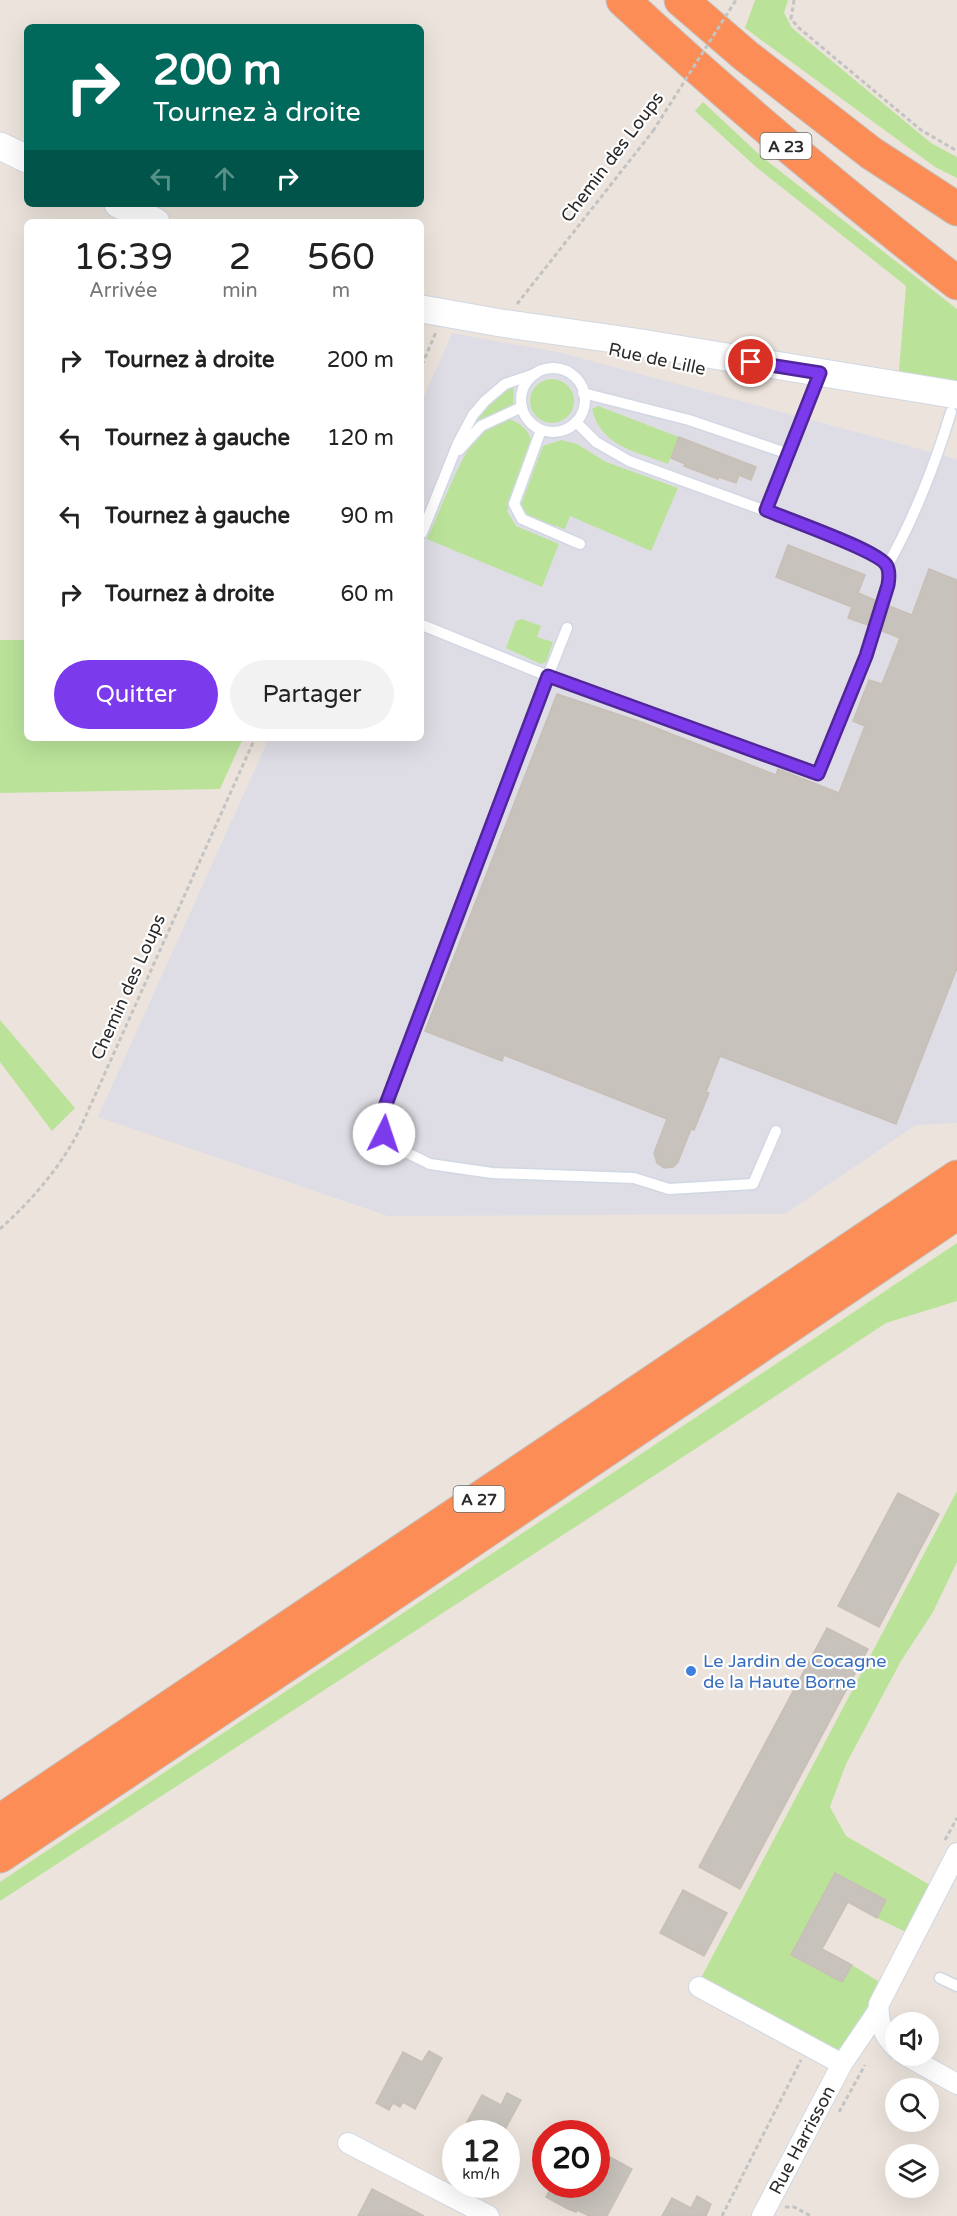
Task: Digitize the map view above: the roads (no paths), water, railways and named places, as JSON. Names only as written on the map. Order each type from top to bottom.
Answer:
[{"type":"highway","name":"A 23","points":[[623,0],[776,137],[957,283]]},
{"type":"highway","name":"A 23","points":[[681,0],[746,56],[871,153],[957,209]]},
{"type":"highway","name":"A 27","points":[[0,1821],[957,1177]]},
{"type":"highway","name":"A 27","points":[[0,1856],[370,1610],[957,1213]]},
{"type":"main road","points":[[0,146],[24,158]]},
{"type":"main road","points":[[124,207],[150,219]]},
{"type":"main road","name":"Rue de Lille","points":[[431,311],[501,323],[693,368],[817,381],[955,407]]},
{"type":"street","name":"Rue Harrisson","points":[[762,2216],[842,2064],[878,2012],[884,1994],[957,1853]]},
{"type":"street","name":"Rue Harrisson","points":[[699,1987],[842,2064]]},
{"type":"street","points":[[878,2012],[885,2032]]},
{"type":"street","points":[[925,2066],[957,2084]]},
{"type":"street","points":[[348,2143],[489,2216]]},
{"type":"lane","points":[[424,528],[464,430],[485,400],[505,384],[545,369],[567,372],[576,378],[583,393],[583,410],[576,422],[560,432],[549,432],[529,422],[522,407],[522,391],[527,381],[535,374]]},
{"type":"lane","points":[[766,510],[817,381]]},
{"type":"lane","points":[[583,393],[689,420],[789,454]]},
{"type":"lane","points":[[455,455],[481,426],[522,407]]},
{"type":"lane","points":[[424,626],[548,676],[818,774],[866,656],[888,585],[887,566],[930,472],[955,407]]},
{"type":"lane","points":[[576,422],[596,442],[629,461],[766,510],[872,553],[887,566]]},
{"type":"lane","points":[[541,430],[514,504],[522,519],[580,544]]},
{"type":"lane","points":[[567,628],[380,1120],[384,1134],[391,1145],[430,1164],[492,1173],[634,1178],[669,1189],[753,1184],[776,1131]]},
{"type":"lane","points":[[940,1978],[957,1986]]},
{"type":"place","name":"Le Jardin de Cocagne de la Haute Borne","points":[[691,1671]]}]
